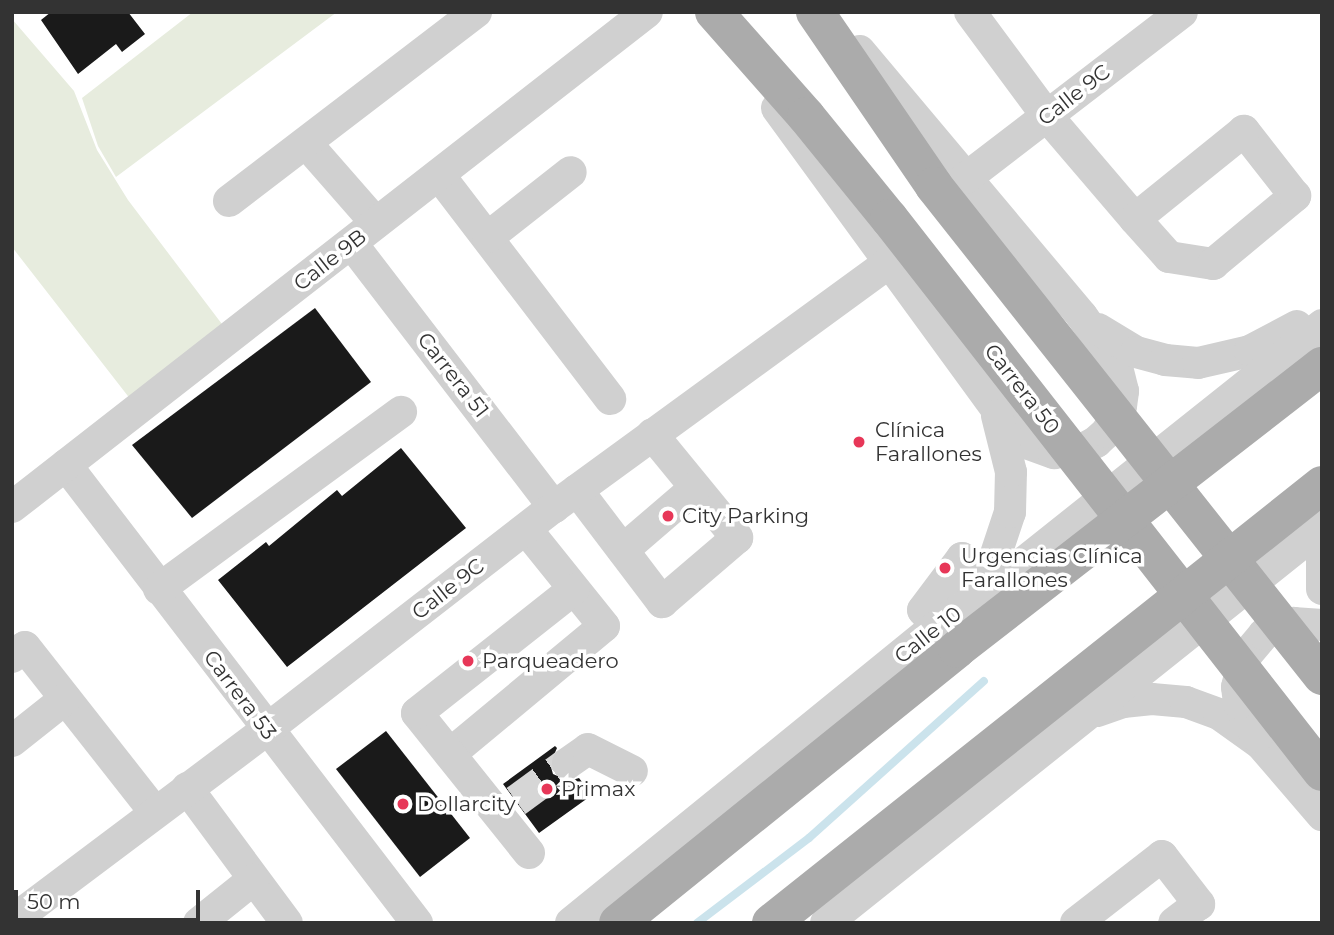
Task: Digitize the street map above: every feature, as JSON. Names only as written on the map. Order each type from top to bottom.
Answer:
[{"type":"main road","name":"Carrera 50","points":[[711,12],[806,116],[889,218],[1322,772]]},
{"type":"main road","points":[[815,12],[950,182],[1322,676]]},
{"type":"main road","name":"Calle 10","points":[[618,923],[767,785],[968,641],[1322,366]]},
{"type":"main road","points":[[771,923],[1322,485]]},
{"type":"street","points":[[229,201],[476,12]]},
{"type":"street","name":"Calle 9B","points":[[12,507],[647,12]]},
{"type":"street","name":"Carrera 50","points":[[711,12],[986,396]]},
{"type":"street","points":[[828,12],[950,182],[1082,316],[1119,345],[1165,360],[1198,363],[1250,351],[1322,311]]},
{"type":"street","name":"Calle 9C","points":[[950,182],[1046,116],[1182,12]]},
{"type":"street","points":[[985,18],[1046,116],[1135,219],[1169,257],[1213,264],[1295,196],[1244,131],[1135,219]]},
{"type":"street","points":[[306,143],[376,223]]},
{"type":"street","points":[[488,237],[571,172]]},
{"type":"street","points":[[439,175],[610,399]]},
{"type":"street","name":"Carrera 51","points":[[352,244],[566,499],[623,550],[662,602],[737,538],[695,488]]},
{"type":"street","name":"Calle 9C","points":[[17,920],[652,434],[889,263]]},
{"type":"street","points":[[986,396],[1014,433],[1039,449],[1069,453],[1096,442],[1116,420],[1123,391],[1116,363],[1082,316]]},
{"type":"street","points":[[995,575],[1322,325]]},
{"type":"street","points":[[986,396],[996,414],[1009,452],[1012,492],[995,575]]},
{"type":"street","points":[[159,589],[401,412]]},
{"type":"street","points":[[623,550],[695,488],[652,434]]},
{"type":"street","name":"Carrera 53","points":[[66,466],[266,730],[417,923]]},
{"type":"street","points":[[826,923],[1322,527]]},
{"type":"street","points":[[450,754],[604,626],[526,529]]},
{"type":"street","points":[[1322,557],[1322,589]]},
{"type":"street","name":"Calle 10","points":[[571,923],[767,785],[972,591],[995,575]]},
{"type":"street","points":[[529,853],[507,807],[450,754],[417,713],[573,590]]},
{"type":"street","points":[[1322,625],[1293,623],[1264,634],[1244,658],[1237,687],[1239,703],[1261,744],[1322,816]]},
{"type":"street","points":[[12,657],[25,647],[155,812]]},
{"type":"street","points":[[12,741],[65,699]]},
{"type":"street","points":[[1070,726],[1095,711],[1123,702],[1169,700],[1219,714],[1261,744]]},
{"type":"street","points":[[568,763],[588,749],[632,771]]},
{"type":"street","points":[[187,788],[288,923]]},
{"type":"street","points":[[1076,923],[1162,856],[1199,904],[1174,923]]},
{"type":"street","points":[[199,923],[254,879]]},
{"type":"shaded area","points":[[193,12],[337,12],[116,177],[98,146],[82,98]]},
{"type":"shaded area","points":[[12,19],[74,91],[97,150],[128,200],[231,336],[138,409],[12,247]]},
{"type":"building","points":[[51,12],[128,12],[145,34],[122,52],[116,44],[78,74],[41,20]]},
{"type":"building","points":[[315,308],[371,382],[192,518],[132,445]]},
{"type":"building","points":[[401,448],[466,528],[287,667],[218,580],[266,542],[269,546],[337,490],[342,496]]},
{"type":"building","name":"Dollarcity","points":[[386,731],[470,838],[420,877],[336,769]]},
{"type":"building","name":"Primax","points":[[555,746],[557,748],[550,764],[553,774],[569,781],[579,778],[592,795],[539,833],[503,784]]},
{"type":"waterway","points":[[697,923],[809,838],[984,681]]},
{"type":"tunnel","points":[[516,801],[568,763]]},
{"type":"place","name":"Clínica Farallones","points":[[859,442]]},
{"type":"place","name":"City Parking","points":[[668,516]]},
{"type":"place","name":"Urgencias Clínica Farallones","points":[[945,568]]},
{"type":"place","name":"Parqueadero","points":[[468,661]]},
{"type":"place","name":"Primax","points":[[547,789]]},
{"type":"place","name":"Dollarcity","points":[[403,804]]}]
